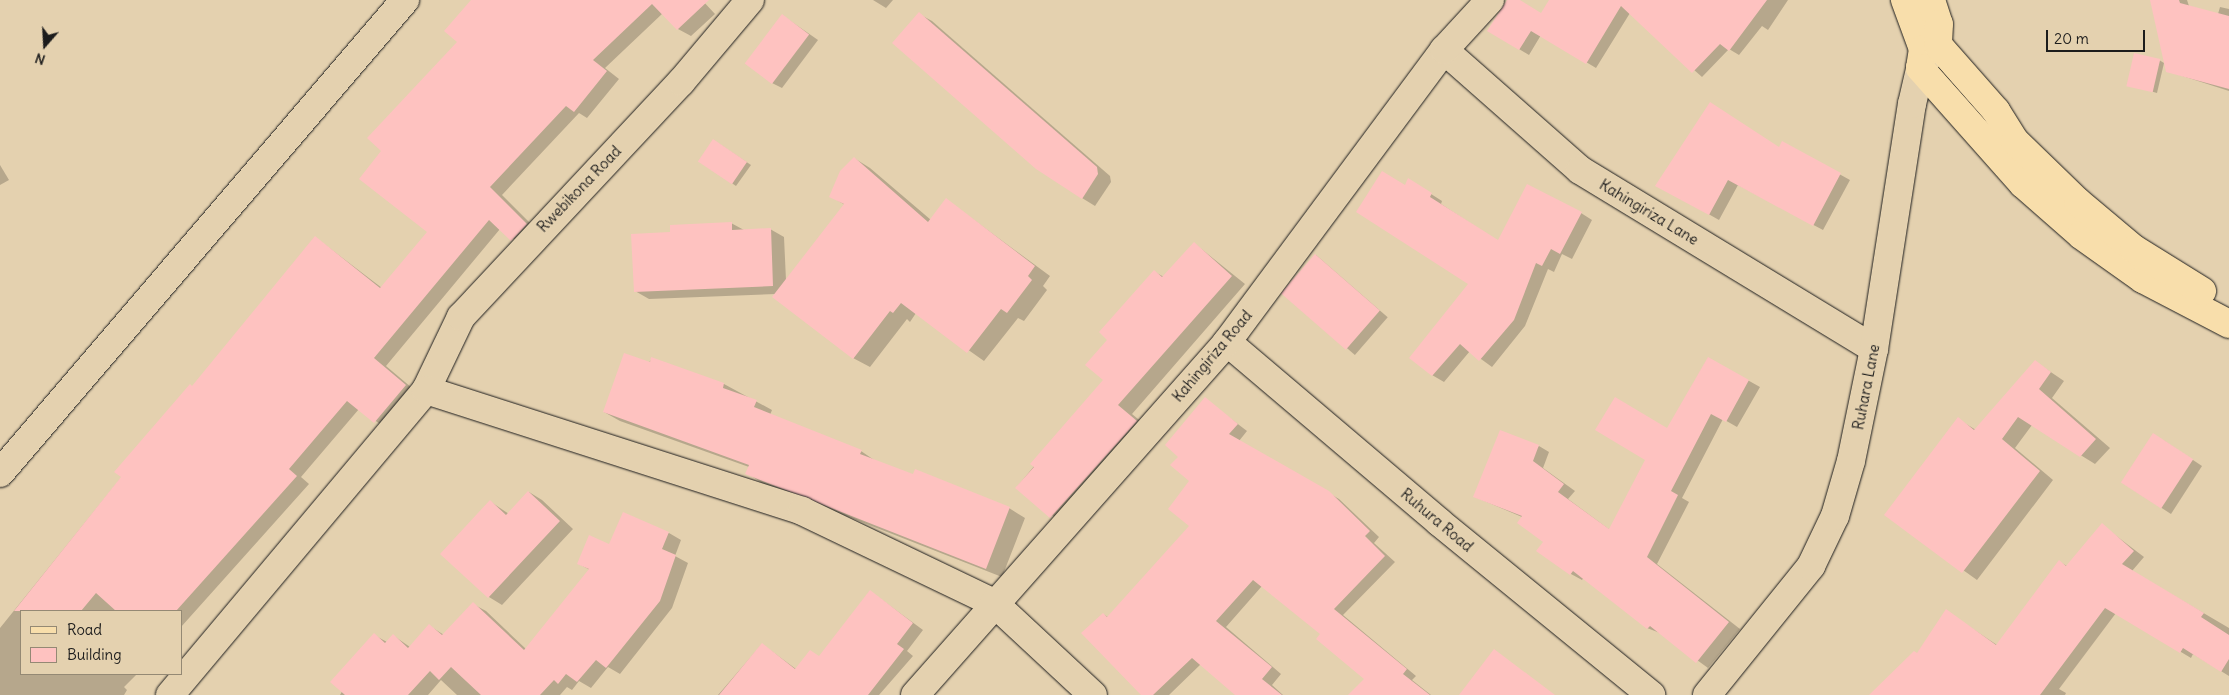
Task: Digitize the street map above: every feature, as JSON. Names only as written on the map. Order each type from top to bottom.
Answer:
[{"type":"main road","points":[[1905,0],[1923,49],[1920,68],[2023,184],[2081,236],[2143,279],[2229,324]]},
{"type":"main road","points":[[1931,0],[1939,24],[1938,45],[1996,111],[2015,141],[2078,202],[2134,249],[2229,306]]},
{"type":"street","points":[[0,472],[405,0]]},
{"type":"street","name":"Rwebikona Road","points":[[170,695],[426,390],[461,317],[681,82],[750,0]]},
{"type":"street","name":"Kahingiriza Road","points":[[915,695],[994,603],[1227,342],[1444,50],[1490,0]]},
{"type":"street","name":"Ruhara Lane","points":[[1707,695],[1810,566],[1835,516],[1851,461],[1874,350],[1920,68],[1938,45]]},
{"type":"street","name":"Kahingiriza Lane","points":[[1444,50],[1580,170],[1874,350]]},
{"type":"street","name":"Ruhura Road","points":[[1227,342],[1439,522],[1650,695]]},
{"type":"street","points":[[426,390],[802,511],[994,603],[1093,695]]},
{"type":"building","points":[[471,0],[709,0],[677,30],[652,4],[593,60],[607,71],[574,112],[566,106],[490,187],[527,224],[511,241],[489,220],[374,358],[406,385],[374,423],[347,401],[289,469],[297,476],[177,610],[115,610],[96,593],[82,610],[14,611],[121,477],[114,472],[190,384],[192,386],[315,236],[380,288],[427,232],[359,179],[381,151],[367,138],[457,42],[444,31]]},
{"type":"building","points":[[1507,0],[1520,0],[1541,13],[1549,0],[1767,0],[1729,51],[1720,44],[1692,73],[1621,6],[1586,64],[1531,31],[1519,50],[1487,31]]},
{"type":"building","points":[[2150,0],[2179,0],[2180,3],[2229,16],[2229,89],[2166,72]]},
{"type":"building","points":[[919,12],[1097,167],[1098,174],[1082,199],[1036,169],[892,43]]},
{"type":"building","points":[[782,14],[809,34],[772,84],[745,64]]},
{"type":"building","points":[[2134,53],[2160,59],[2153,92],[2126,86]]},
{"type":"building","points":[[1710,102],[1779,147],[1782,141],[1841,173],[1813,226],[1728,180],[1709,215],[1655,186]]},
{"type":"building","points":[[713,139],[747,162],[732,184],[698,161]]},
{"type":"building","points":[[854,157],[928,222],[946,198],[1035,266],[1028,276],[1032,280],[1007,313],[1001,309],[967,353],[901,303],[893,313],[890,311],[853,359],[772,297],[844,204],[829,197],[840,171]]},
{"type":"building","points":[[1382,171],[1405,185],[1408,178],[1432,193],[1430,197],[1498,240],[1527,184],[1582,212],[1560,254],[1551,249],[1542,266],[1536,263],[1514,320],[1479,361],[1460,344],[1432,376],[1409,358],[1468,284],[1356,212]]},
{"type":"building","points":[[732,222],[732,230],[771,228],[773,286],[634,292],[631,234],[670,232],[670,225]]},
{"type":"building","points":[[1194,242],[1232,276],[1118,405],[1137,421],[1050,518],[1015,488],[1034,467],[1030,464],[1103,380],[1085,365],[1107,340],[1099,332],[1154,270],[1162,277]]},
{"type":"building","points":[[1315,254],[1380,310],[1346,350],[1281,293]]},
{"type":"building","points":[[624,353],[650,362],[651,357],[724,383],[723,388],[757,400],[754,407],[862,450],[860,454],[913,474],[915,469],[1010,507],[986,569],[745,474],[749,465],[603,412]]},
{"type":"building","points":[[1708,357],[1749,380],[1726,422],[1711,414],[1671,491],[1678,495],[1647,557],[1729,622],[1696,663],[1650,626],[1647,629],[1573,571],[1570,575],[1536,551],[1543,542],[1517,523],[1522,516],[1473,497],[1500,430],[1539,445],[1533,461],[1564,484],[1558,492],[1609,529],[1645,460],[1595,430],[1615,397],[1667,428]]},
{"type":"building","points":[[2035,360],[2051,372],[2039,389],[2096,439],[2080,457],[2018,417],[2002,439],[2040,471],[1962,573],[1884,515],[1958,417],[1974,430]]},
{"type":"building","points":[[1205,397],[1238,424],[1229,434],[1329,491],[1370,531],[1365,536],[1385,556],[1334,609],[1407,669],[1403,674],[1430,695],[1348,695],[1364,679],[1316,639],[1320,634],[1253,580],[1216,621],[1272,667],[1262,679],[1282,695],[1235,695],[1192,658],[1153,695],[1141,695],[1081,633],[1103,613],[1107,617],[1189,526],[1168,509],[1189,481],[1170,465],[1178,457],[1165,445]]},
{"type":"building","points":[[2153,433],[2193,459],[2161,509],[2121,482]]},
{"type":"building","points":[[528,491],[560,521],[488,598],[440,554],[490,500],[506,515]]},
{"type":"building","points":[[623,512],[669,532],[662,549],[676,555],[660,601],[606,668],[596,660],[577,682],[566,674],[558,684],[554,680],[540,695],[481,695],[451,667],[439,680],[430,671],[408,695],[345,695],[330,682],[374,633],[385,643],[393,634],[408,648],[429,624],[442,635],[473,602],[524,650],[589,569],[577,564],[589,535],[609,544]]},
{"type":"building","points":[[2102,523],[2134,551],[2122,564],[2204,613],[2201,617],[2229,635],[2229,659],[2221,672],[2183,648],[2180,653],[2105,608],[2040,695],[1869,695],[1914,651],[1917,653],[1946,609],[1996,645],[2059,560],[2066,566]]},
{"type":"building","points":[[870,590],[913,623],[897,644],[904,649],[868,695],[719,695],[762,643],[795,669],[810,650],[819,656]]},
{"type":"building","points":[[1494,649],[1555,695],[1459,695]]}]
